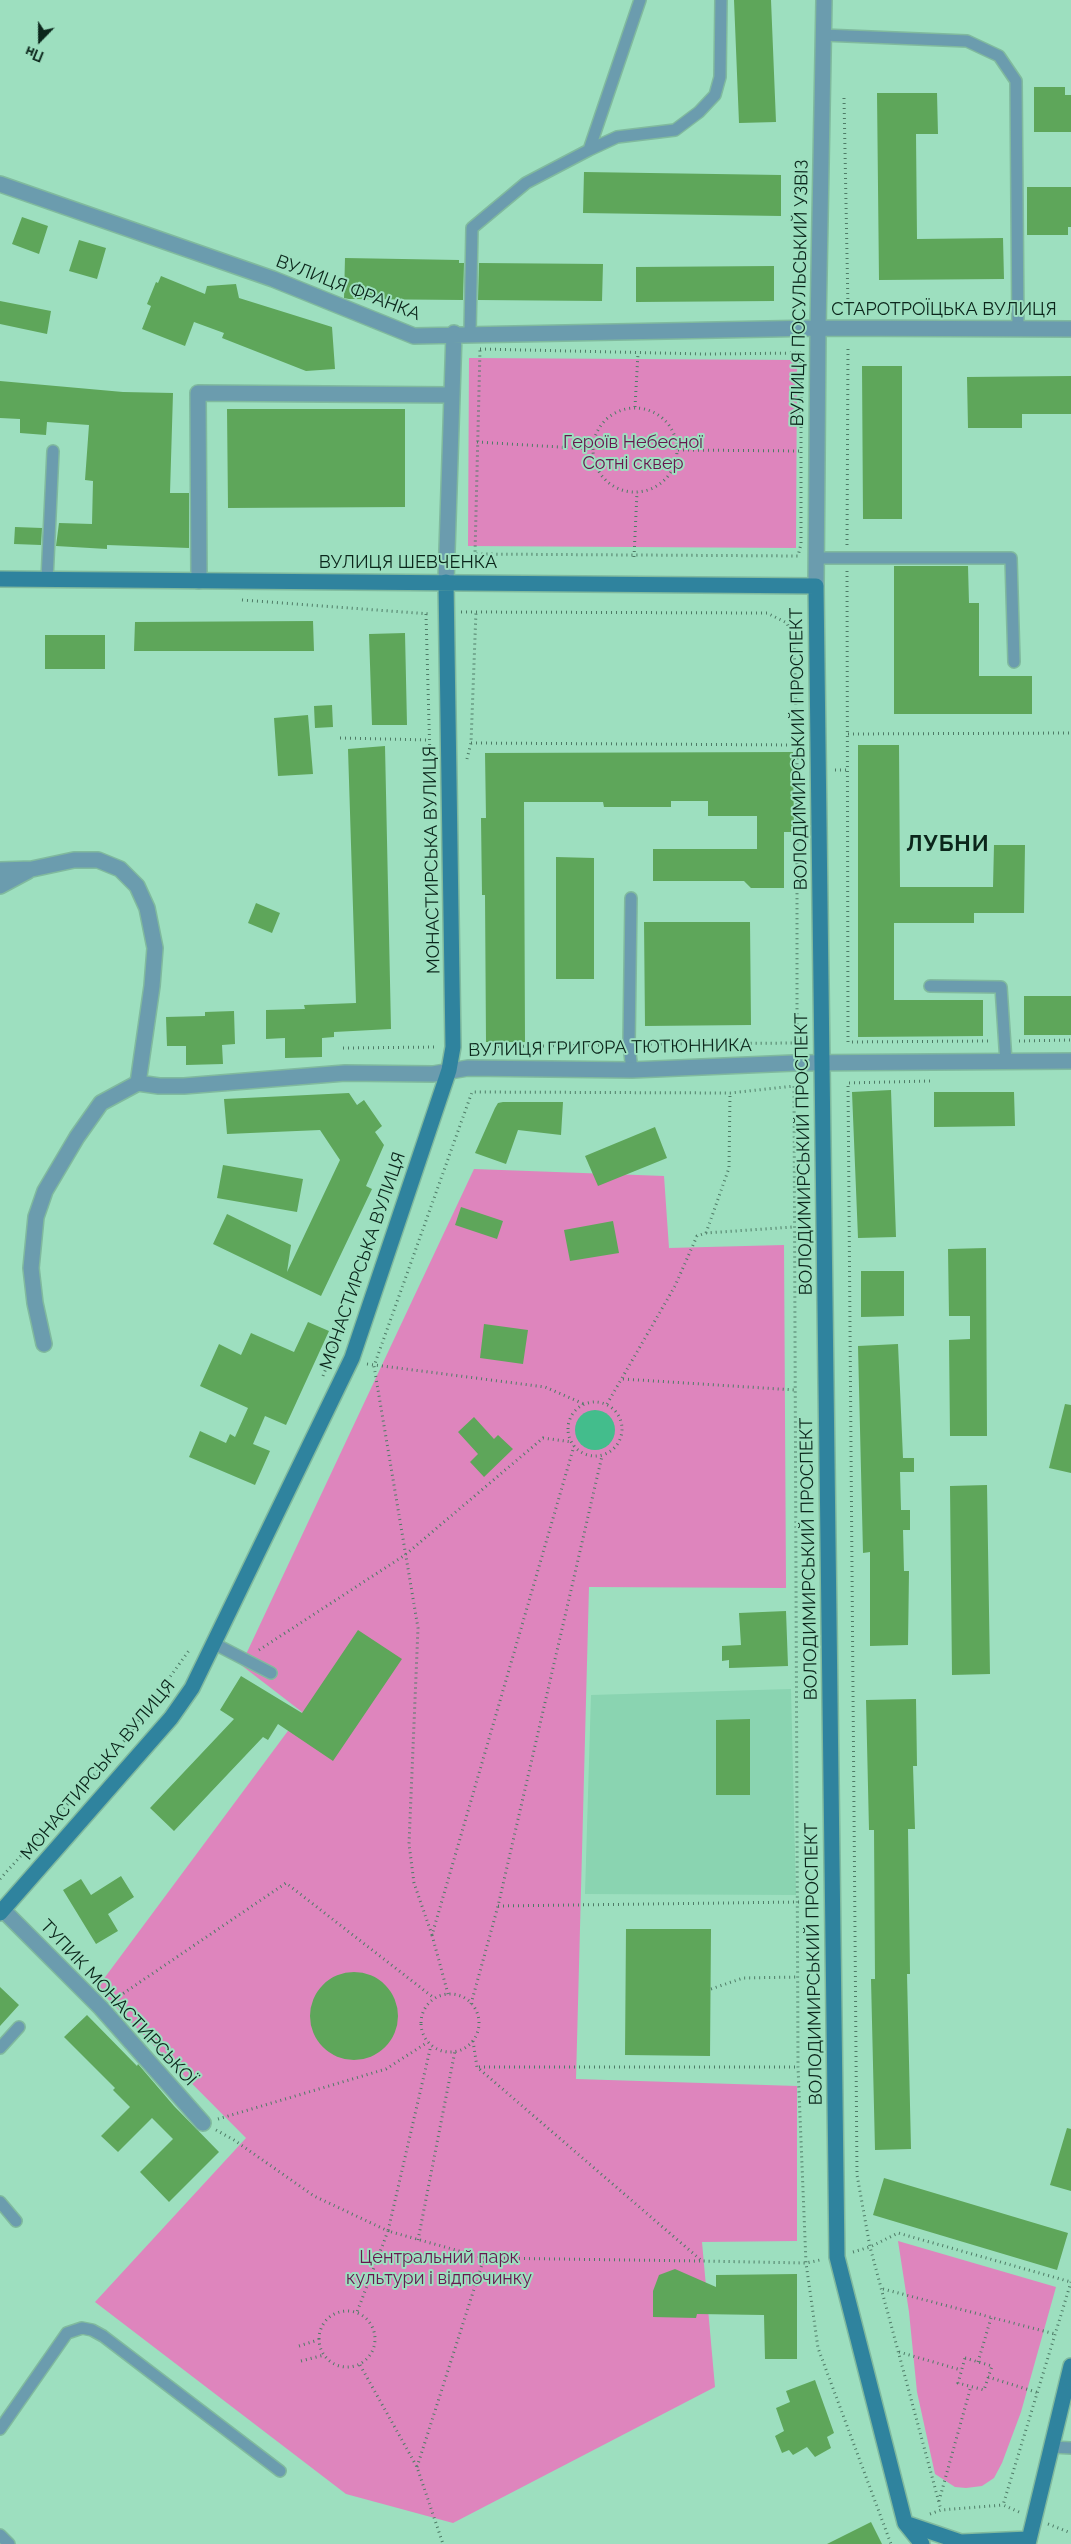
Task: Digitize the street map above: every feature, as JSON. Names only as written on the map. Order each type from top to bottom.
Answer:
[{"type":"main road","name":"ВУЛИЦЯ ШЕВЧЕНКА","points":[[0,579],[816,586]]},
{"type":"main road","name":"МОНАСТИРСЬКА ВУЛИЦЯ","points":[[2,1911],[171,1718],[192,1688],[352,1358],[449,1070],[453,1046],[448,613],[446,582]]},
{"type":"main road","name":"ВОЛОДИМИРСЬКИЙ ПРОСПЕКТ","points":[[816,586],[836,2257],[905,2523],[922,2544]]},
{"type":"main road","points":[[905,2523],[961,2542],[1028,2541],[1071,2366]]},
{"type":"street","name":"ВУЛИЦЯ ПОСУЛЬСЬКИЙ УЗВІЗ","points":[[816,586],[818,328],[824,0]]},
{"type":"street","name":"ВУЛИЦЯ ФРАНКА","points":[[0,184],[273,280],[414,336],[454,333],[818,328]]},
{"type":"street","name":"СТАРОТРОЇЦЬКА ВУЛИЦЯ","points":[[818,328],[1071,329]]},
{"type":"street","points":[[446,582],[454,333]]},
{"type":"street","points":[[199,581],[198,393],[452,396]]},
{"type":"street","points":[[0,870],[32,869],[86,858],[115,866],[130,876],[143,896],[155,948],[152,986],[138,1083],[101,1104],[77,1137],[44,1191],[35,1224],[31,1268],[35,1302],[44,1344]]},
{"type":"street","points":[[0,886],[32,869]]},
{"type":"street","name":"ВУЛИЦЯ ГРИГОРА ТЮТЮННИКА","points":[[138,1083],[159,1086],[184,1086],[345,1073],[433,1074],[468,1068],[632,1070],[822,1063],[1071,1062]]},
{"type":"street","name":"ТУПИК МОНАСТИРСЬКОЇ","points":[[2,1911],[101,2008],[203,2123]]},
{"type":"lane","points":[[589,150],[640,0]]},
{"type":"lane","points":[[470,333],[472,228],[526,183],[617,137],[675,130],[715,96],[720,77],[721,0]]},
{"type":"lane","points":[[823,35],[967,40],[999,56],[1005,64],[1016,81],[1018,329]]},
{"type":"lane","points":[[47,580],[53,451]]},
{"type":"lane","points":[[815,558],[1011,558],[1014,662]]},
{"type":"lane","points":[[631,898],[629,1044],[632,1070]]},
{"type":"lane","points":[[930,986],[1001,987],[1006,1062]]},
{"type":"lane","points":[[214,1643],[272,1673]]},
{"type":"lane","points":[[0,2048],[19,2027]]},
{"type":"lane","points":[[0,2202],[16,2220]]},
{"type":"lane","points":[[0,2429],[67,2333],[82,2328],[103,2336],[280,2471]]},
{"type":"lane","points":[[1052,2447],[1071,2448]]},
{"type":"lane","points":[[0,2536],[9,2544]]},
{"type":"path","points":[[844,98],[848,308]]},
{"type":"path","points":[[848,347],[848,734],[846,770],[848,1042],[1071,1040]]},
{"type":"path","points":[[678,450],[802,451],[801,353],[480,349],[475,554],[634,557],[798,556],[801,544]]},
{"type":"path","points":[[635,407],[638,352]]},
{"type":"path","points":[[635,407],[650,410],[666,420],[674,432],[678,450],[672,470],[663,482],[645,491],[630,492],[611,485],[600,474],[595,464],[592,449],[593,440],[599,426],[607,417],[620,409],[635,407]]},
{"type":"path","points":[[477,442],[592,449]]},
{"type":"path","points":[[634,557],[637,492]]},
{"type":"path","points":[[232,599],[426,614],[476,611],[766,613],[787,623],[794,642],[797,745],[797,1043]]},
{"type":"path","points":[[848,734],[1071,733]]},
{"type":"path","points":[[340,738],[429,740]]},
{"type":"path","points":[[471,743],[797,745]]},
{"type":"path","points":[[343,1048],[438,1047]]},
{"type":"path","points":[[848,1083],[857,2175],[870,2247],[941,2510]]},
{"type":"path","points":[[448,1994],[432,1935],[414,1883],[410,1844],[418,1628],[374,1366],[472,1092],[730,1093],[794,1086],[793,1227],[799,1902],[798,2067],[806,2263],[818,2348],[891,2544]]},
{"type":"path","points":[[706,1233],[729,1168],[730,1093]]},
{"type":"path","points":[[606,1404],[623,1379],[675,1286],[697,1236],[706,1233],[793,1227]]},
{"type":"path","points":[[320,1383],[349,1309]]},
{"type":"path","points":[[352,1358],[374,1366],[545,1387],[584,1404]]},
{"type":"path","points":[[623,1379],[795,1390]]},
{"type":"path","points":[[244,1660],[405,1555],[543,1438],[573,1444],[582,1453],[591,1456],[602,1456],[616,1447],[621,1439],[623,1429],[621,1420],[614,1410],[606,1404],[599,1402],[584,1404],[576,1410],[568,1424],[573,1444],[432,1935]]},
{"type":"path","points":[[472,2004],[498,1906],[602,1456]]},
{"type":"path","points":[[0,1879],[122,1744],[196,1642]]},
{"type":"path","points":[[101,2008],[286,1883],[434,1998]]},
{"type":"path","points":[[498,1906],[799,1902]]},
{"type":"path","points":[[711,1989],[743,1978],[798,1977]]},
{"type":"path","points":[[473,2041],[455,2052],[446,2052],[431,2045],[421,2023],[422,2013],[434,1998],[448,1994],[464,1998],[472,2004],[479,2023],[473,2041],[478,2067],[702,2261]]},
{"type":"path","points":[[203,2123],[386,2069],[428,2042]]},
{"type":"path","points":[[357,2312],[388,2231],[431,2045]]},
{"type":"path","points":[[418,2240],[455,2052]]},
{"type":"path","points":[[478,2067],[798,2067]]},
{"type":"path","points":[[203,2123],[234,2140],[314,2196],[388,2231],[484,2258],[806,2263],[870,2247],[898,2232],[1071,2282],[1003,2505]]},
{"type":"path","points":[[417,2467],[484,2258]]},
{"type":"path","points":[[882,2289],[1055,2334]]},
{"type":"path","points":[[345,2310],[357,2312],[370,2323],[375,2338],[373,2350],[368,2358],[360,2365],[348,2368],[336,2366],[324,2356],[320,2350],[318,2340],[320,2328],[325,2320],[335,2312],[345,2310]]},
{"type":"path","points":[[978,2362],[991,2318]]},
{"type":"path","points":[[299,2346],[318,2340]]},
{"type":"path","points":[[898,2352],[961,2370]]},
{"type":"path","points":[[301,2361],[324,2356]]},
{"type":"path","points":[[965,2358],[992,2366],[984,2390],[958,2383],[961,2370],[965,2358]]},
{"type":"path","points":[[360,2365],[417,2467],[443,2544]]},
{"type":"path","points":[[988,2377],[1038,2393]]},
{"type":"path","points":[[939,2502],[971,2386]]},
{"type":"path","points":[[884,2528],[905,2523],[941,2510],[1003,2505],[1071,2533]]},
{"type":"shaded area","points":[[595,1410],[609,1416],[615,1430],[609,1444],[595,1450],[581,1444],[575,1430],[581,1416]]},
{"type":"shaded area","points":[[791,1689],[796,1895],[585,1894],[591,1695]]},
{"type":"green space","name":"Героїв Небесної Сотні сквер","points":[[469,358],[797,360],[796,548],[468,546]]},
{"type":"green space","name":"Центральний парк культури і відпочинку","points":[[474,1169],[664,1176],[669,1248],[784,1245],[786,1588],[589,1587],[576,2079],[797,2086],[797,2241],[702,2242],[715,2387],[453,2523],[346,2494],[95,2302],[246,2138],[97,1988],[302,1712],[241,1665]]},
{"type":"green space","points":[[898,2241],[1056,2287],[1021,2412],[1002,2463],[994,2478],[982,2486],[955,2487],[935,2474],[917,2392],[909,2312]]},
{"type":"building","points":[[734,0],[771,0],[776,122],[739,123]]},
{"type":"building","points":[[1034,87],[1065,87],[1065,95],[1071,95],[1071,132],[1034,132]]},
{"type":"building","points":[[877,93],[937,93],[938,134],[916,134],[917,239],[1003,238],[1004,279],[879,280]]},
{"type":"building","points":[[584,172],[781,175],[781,216],[583,213]]},
{"type":"building","points":[[1027,187],[1071,187],[1071,227],[1068,227],[1068,235],[1027,235]]},
{"type":"building","points":[[22,217],[48,226],[39,254],[12,244]]},
{"type":"building","points":[[79,240],[106,248],[97,279],[69,271]]},
{"type":"building","points":[[345,258],[459,260],[459,263],[464,263],[463,300],[344,298]]},
{"type":"building","points":[[479,263],[603,264],[602,301],[478,300]]},
{"type":"building","points":[[774,266],[774,301],[636,302],[636,267]]},
{"type":"building","points":[[161,276],[205,294],[207,286],[236,284],[239,298],[332,327],[335,369],[306,371],[222,338],[224,333],[194,322],[185,346],[142,329],[151,306],[147,304],[156,282],[158,283]]},
{"type":"building","points":[[0,301],[51,311],[47,334],[0,324]]},
{"type":"building","points":[[862,366],[902,366],[902,519],[863,519]]},
{"type":"building","points":[[1071,376],[1071,414],[1022,414],[1022,428],[968,428],[967,377]]},
{"type":"building","points":[[0,381],[123,392],[173,393],[170,493],[189,493],[189,548],[107,545],[107,549],[56,546],[59,523],[92,524],[93,481],[85,480],[89,425],[47,422],[46,435],[20,433],[20,419],[0,418]]},
{"type":"building","points":[[227,409],[405,409],[405,507],[228,508]]},
{"type":"building","points":[[15,527],[42,528],[41,545],[14,544]]},
{"type":"building","points":[[894,566],[968,566],[969,603],[979,603],[979,676],[1032,676],[1032,714],[894,714]]},
{"type":"building","points":[[313,621],[314,651],[134,651],[135,622]]},
{"type":"building","points":[[405,633],[407,725],[372,725],[369,634]]},
{"type":"building","points":[[45,635],[105,635],[105,669],[45,669]]},
{"type":"building","points":[[332,705],[333,727],[315,728],[314,706]]},
{"type":"building","points":[[308,715],[313,774],[278,776],[274,718]]},
{"type":"building","points":[[858,745],[899,745],[900,887],[993,887],[994,845],[1025,845],[1024,913],[974,913],[974,923],[894,923],[894,1000],[983,1000],[983,1036],[858,1037]]},
{"type":"building","points":[[385,746],[391,1029],[334,1032],[334,1037],[322,1038],[322,1057],[285,1058],[285,1038],[266,1039],[266,1010],[305,1009],[304,1005],[356,1003],[348,749]]},
{"type":"building","points":[[793,752],[794,832],[784,832],[784,888],[751,888],[744,881],[653,881],[653,849],[757,849],[757,816],[708,816],[708,801],[671,801],[671,807],[604,807],[603,802],[524,802],[525,1042],[486,1042],[485,895],[482,895],[481,818],[486,818],[485,753]]},
{"type":"building","points":[[556,857],[594,858],[594,979],[556,979]]},
{"type":"building","points":[[256,903],[280,913],[272,933],[248,923]]},
{"type":"building","points":[[644,922],[750,922],[751,1025],[645,1026]]},
{"type":"building","points":[[1024,996],[1071,996],[1071,1035],[1024,1035]]},
{"type":"building","points":[[234,1011],[235,1044],[222,1045],[223,1064],[186,1065],[186,1046],[167,1046],[166,1017],[205,1016],[205,1012]]},
{"type":"building","points":[[891,1090],[896,1237],[858,1238],[852,1092]]},
{"type":"building","points":[[934,1092],[1014,1092],[1015,1126],[934,1127]]},
{"type":"building","points":[[349,1093],[357,1105],[364,1100],[382,1126],[375,1132],[384,1145],[366,1186],[372,1189],[321,1296],[213,1244],[227,1214],[291,1245],[287,1272],[340,1160],[320,1130],[227,1134],[224,1099]]},
{"type":"building","points":[[563,1102],[561,1135],[518,1130],[506,1164],[475,1153],[495,1108],[498,1103]]},
{"type":"building","points":[[655,1127],[667,1158],[598,1186],[585,1156]]},
{"type":"building","points":[[223,1165],[303,1179],[297,1212],[217,1198]]},
{"type":"building","points":[[461,1207],[503,1221],[497,1239],[455,1225]]},
{"type":"building","points":[[613,1221],[619,1253],[570,1261],[564,1230]]},
{"type":"building","points":[[986,1248],[987,1436],[950,1436],[949,1340],[970,1339],[970,1316],[949,1316],[948,1249]]},
{"type":"building","points":[[861,1271],[904,1271],[904,1316],[861,1317]]},
{"type":"building","points":[[308,1322],[329,1331],[286,1425],[265,1416],[253,1444],[270,1451],[255,1485],[189,1457],[200,1431],[226,1443],[230,1434],[235,1437],[248,1408],[200,1386],[219,1344],[241,1355],[251,1333],[294,1352]]},
{"type":"building","points":[[484,1324],[528,1330],[523,1364],[480,1358]]},
{"type":"building","points":[[898,1344],[903,1458],[914,1458],[914,1472],[900,1472],[901,1510],[910,1510],[910,1530],[903,1530],[904,1571],[909,1571],[908,1645],[870,1646],[870,1552],[863,1553],[858,1346]]},
{"type":"building","points":[[1065,1404],[1071,1405],[1071,1473],[1049,1468]]},
{"type":"building","points":[[474,1417],[494,1439],[498,1435],[513,1449],[484,1477],[470,1462],[478,1454],[458,1432]]},
{"type":"building","points":[[987,1485],[990,1674],[952,1675],[950,1486]]},
{"type":"building","points":[[786,1611],[788,1666],[729,1668],[729,1660],[722,1661],[722,1646],[741,1645],[739,1613]]},
{"type":"building","points":[[358,1630],[402,1659],[333,1761],[278,1724],[268,1740],[263,1737],[174,1831],[150,1808],[234,1719],[220,1710],[241,1676],[302,1713]]},
{"type":"building","points":[[916,1699],[917,1766],[913,1766],[915,1829],[908,1829],[910,1974],[907,1974],[911,2149],[875,2150],[871,1979],[875,1979],[874,1830],[869,1830],[866,1700]]},
{"type":"building","points":[[750,1719],[750,1795],[716,1795],[716,1720]]},
{"type":"building","points":[[121,1876],[134,1897],[108,1914],[118,1931],[96,1944],[63,1890],[81,1879],[91,1895]]},
{"type":"building","points":[[626,1929],[711,1929],[710,2056],[625,2055]]},
{"type":"building","points":[[354,1972],[371,1975],[385,1985],[395,1999],[398,2016],[395,2033],[385,2047],[371,2057],[354,2060],[337,2057],[323,2047],[313,2033],[310,2016],[313,1999],[323,1985],[337,1975]]},
{"type":"building","points":[[0,1987],[19,2005],[0,2026]]},
{"type":"building","points":[[87,2015],[137,2066],[138,2064],[174,2106],[219,2152],[169,2202],[140,2172],[173,2139],[152,2118],[118,2152],[101,2136],[130,2107],[113,2090],[115,2088],[64,2037]]},
{"type":"building","points":[[1067,2128],[1071,2129],[1071,2191],[1050,2185]]},
{"type":"building","points":[[884,2178],[1068,2233],[1057,2270],[873,2215]]},
{"type":"building","points":[[675,2269],[716,2287],[716,2275],[797,2274],[797,2359],[765,2359],[764,2315],[697,2314],[696,2318],[653,2317],[653,2291],[659,2275]]},
{"type":"building","points":[[815,2380],[834,2433],[827,2437],[831,2448],[815,2457],[807,2447],[793,2455],[789,2450],[782,2453],[775,2436],[784,2431],[776,2408],[790,2402],[786,2391]]},
{"type":"building","points":[[871,2522],[882,2544],[827,2544]]},
{"type":"district","name":"ЛУБНИ","points":[[948,844]]}]
